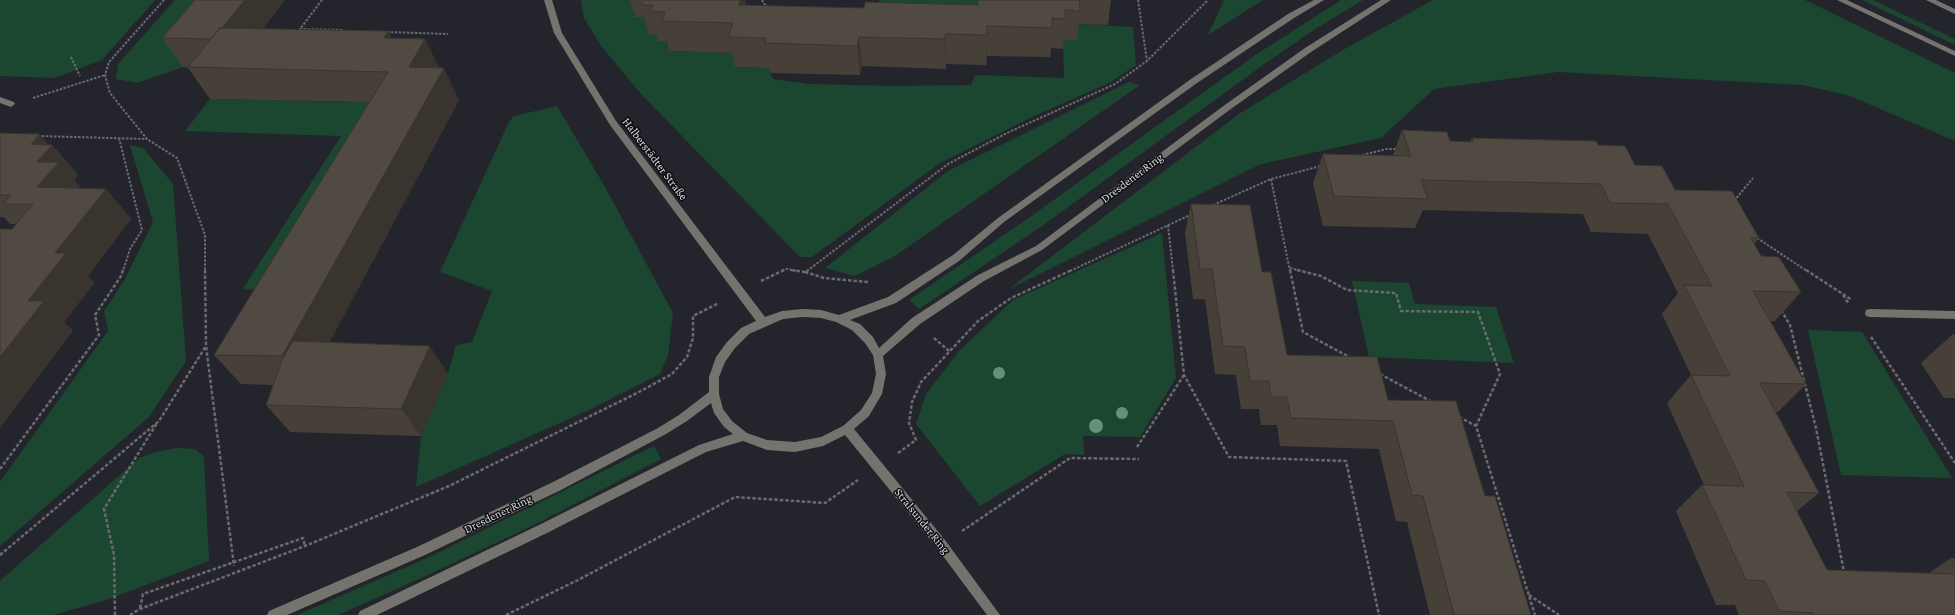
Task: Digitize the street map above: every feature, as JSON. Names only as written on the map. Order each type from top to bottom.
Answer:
[{"type":"street","name":"Halberstädter Straße","points":[[548,0],[558,33],[613,123],[763,322]]},
{"type":"street","points":[[839,319],[868,310],[892,300],[956,258],[1001,220],[1194,81],[1291,16],[1320,0]]},
{"type":"street","name":"Dresdener Ring","points":[[878,355],[916,321],[981,278],[1039,248],[1225,109],[1308,50],[1361,15],[1387,0]]},
{"type":"street","points":[[1841,0],[1955,54]]},
{"type":"street","points":[[1930,0],[1955,12]]},
{"type":"street","points":[[0,100],[11,104]]},
{"type":"street","points":[[802,313],[821,314],[839,319],[856,327],[869,340],[878,355],[881,374],[876,394],[865,413],[848,429],[823,441],[795,447],[767,445],[743,436],[728,424],[718,410],[714,394],[714,377],[720,360],[731,344],[745,331],[782,315],[802,313]]},
{"type":"street","points":[[1870,313],[1955,315]]},
{"type":"street","name":"Dresdener Ring","points":[[273,615],[421,552],[557,486],[662,431],[683,418],[714,394]]},
{"type":"street","name":"Stralsunder Ring","points":[[848,429],[942,544],[994,615]]},
{"type":"street","points":[[364,615],[536,533],[703,448],[743,436]]},
{"type":"path","points":[[164,0],[109,62],[105,75],[110,93],[147,139],[177,158],[206,235],[206,346],[234,564]]},
{"type":"path","points":[[322,0],[300,29],[347,30]]},
{"type":"path","points":[[762,0],[769,10]]},
{"type":"path","points":[[1138,0],[1147,61]]},
{"type":"path","points":[[130,615],[140,609],[305,546],[448,486],[639,392],[672,374],[688,357],[693,338],[693,316],[786,269],[805,272],[822,261],[948,164],[1115,84],[1147,61],[1208,0]]},
{"type":"path","points":[[386,32],[448,34]]},
{"type":"path","points":[[71,57],[80,76]]},
{"type":"path","points":[[11,104],[105,75]]},
{"type":"path","points":[[31,136],[147,139]]},
{"type":"path","points":[[0,469],[100,335],[95,315],[121,276],[130,249],[142,230],[119,138]]},
{"type":"path","points":[[1356,157],[1387,149],[1403,149]]},
{"type":"path","points":[[1210,206],[1271,179],[1325,165]]},
{"type":"path","points":[[1733,203],[1753,178]]},
{"type":"path","points":[[1271,179],[1303,332],[1358,362]]},
{"type":"path","points":[[506,615],[578,580],[735,498],[825,503],[916,440],[909,423],[912,402],[921,382],[978,321],[1011,298],[1196,213]]},
{"type":"path","points":[[1168,225],[1184,375],[1229,457],[1346,461],[1380,615]]},
{"type":"path","points":[[1756,238],[1870,313]]},
{"type":"path","points":[[1290,268],[1321,276],[1347,290],[1396,293],[1401,311],[1478,312],[1500,374],[1476,426]]},
{"type":"path","points":[[1842,294],[1851,307]]},
{"type":"path","points":[[1778,306],[1790,325],[1816,428],[1845,571],[1839,576]]},
{"type":"path","points":[[1868,333],[1955,463]]},
{"type":"path","points":[[115,615],[114,554],[104,509],[206,346]]},
{"type":"path","points":[[1379,373],[1435,403]]},
{"type":"path","points":[[1137,447],[1184,375]]},
{"type":"path","points":[[1456,414],[1476,426],[1534,615]]},
{"type":"path","points":[[0,555],[159,421]]},
{"type":"path","points":[[942,544],[1070,458],[1139,460]]},
{"type":"path","points":[[140,609],[143,594],[234,564],[303,538],[305,546]]},
{"type":"path","points":[[1528,594],[1559,615]]},
{"type":"green space","points":[[0,0],[155,0],[102,60],[54,78],[0,76]]},
{"type":"green space","points":[[175,0],[238,0],[183,67],[137,83],[116,79],[118,64]]},
{"type":"green space","points":[[581,0],[642,0],[655,18],[661,35],[673,41],[670,51],[739,53],[735,67],[772,68],[770,73],[773,79],[808,84],[892,86],[971,85],[975,75],[1064,78],[1063,40],[1077,24],[1133,27],[1136,65],[1111,82],[1034,116],[940,163],[812,257],[800,257],[642,95],[602,47],[584,18]]},
{"type":"green space","points":[[879,0],[1014,0],[1014,5],[879,4]]},
{"type":"green space","points":[[1224,0],[1263,0],[1208,35]]},
{"type":"green space","points":[[1341,0],[1363,0],[1312,31],[1263,65],[1042,226],[919,309],[909,300],[1030,217],[1254,56]]},
{"type":"green space","points":[[1433,0],[1805,0],[1955,73],[1955,141],[1850,96],[1803,85],[1558,72],[1434,89],[1381,138],[1261,164],[1009,289],[1239,114],[1341,51]]},
{"type":"green space","points":[[1862,0],[1873,0],[1955,39],[1955,45]]},
{"type":"green space","points":[[1129,82],[1140,85],[895,256],[855,276],[825,268],[948,171]]},
{"type":"green space","points":[[210,99],[404,103],[294,292],[243,289],[341,136],[185,131]]},
{"type":"green space","points":[[557,106],[605,187],[673,313],[668,355],[660,374],[589,410],[416,487],[421,436],[448,374],[456,345],[472,342],[492,291],[440,272],[509,122],[514,116]]},
{"type":"green space","points":[[130,145],[143,148],[173,184],[186,361],[149,417],[0,546],[0,482],[108,331],[104,311],[125,279],[153,222]]},
{"type":"green space","points":[[1162,233],[1176,378],[1140,437],[1083,436],[1084,455],[1065,454],[980,506],[916,424],[926,394],[960,350],[1013,300]]},
{"type":"green space","points":[[1352,281],[1409,283],[1415,304],[1496,307],[1514,363],[1369,357]]},
{"type":"green space","points":[[1808,330],[1862,332],[1952,478],[1841,475]]},
{"type":"green space","points":[[654,446],[661,459],[536,524],[338,615],[297,615],[423,560]]},
{"type":"green space","points":[[177,448],[195,449],[204,457],[209,561],[109,599],[53,615],[0,615],[0,581],[139,458],[155,452]]},
{"type":"building","points":[[195,0],[245,0],[211,39],[162,38]]},
{"type":"building","points":[[643,0],[740,0],[739,5],[864,8],[865,2],[978,5],[978,0],[1079,0],[1080,11],[1065,10],[1065,19],[1052,18],[1052,28],[987,26],[987,35],[946,34],[945,39],[859,37],[857,46],[765,43],[766,38],[728,37],[733,23],[662,21],[665,12],[650,11],[653,5],[641,5]]},
{"type":"building","points":[[220,28],[388,31],[384,38],[425,39],[409,67],[444,68],[282,356],[214,355],[388,72],[188,67]]},
{"type":"building","points":[[1402,130],[1447,132],[1450,141],[1473,142],[1472,138],[1596,141],[1598,145],[1625,146],[1635,165],[1662,166],[1675,190],[1732,191],[1759,238],[1751,238],[1761,256],[1779,257],[1801,292],[1753,291],[1806,384],[1760,383],[1819,493],[1787,492],[1827,570],[1955,574],[1955,615],[1814,615],[1813,613],[1779,611],[1765,581],[1746,580],[1702,485],[1744,486],[1691,375],[1730,376],[1684,285],[1712,286],[1668,204],[1610,203],[1601,184],[1421,180],[1428,199],[1334,196],[1323,154],[1411,156]]},
{"type":"building","points":[[0,133],[40,134],[31,144],[52,145],[37,162],[59,162],[37,187],[106,189],[55,253],[66,253],[28,301],[44,301],[0,357],[0,229],[12,229],[33,204],[3,204],[11,195],[0,195]]},
{"type":"building","points":[[1191,204],[1250,205],[1262,272],[1271,272],[1287,355],[1377,357],[1388,400],[1456,401],[1485,496],[1495,496],[1531,615],[1454,615],[1423,496],[1412,495],[1393,421],[1291,418],[1287,397],[1271,397],[1269,381],[1250,381],[1245,347],[1223,346],[1212,269],[1200,269]]},
{"type":"building","points":[[293,341],[430,346],[401,409],[266,405],[283,358]]},
{"type":"building","points":[[1951,558],[1955,559],[1955,566]]}]
